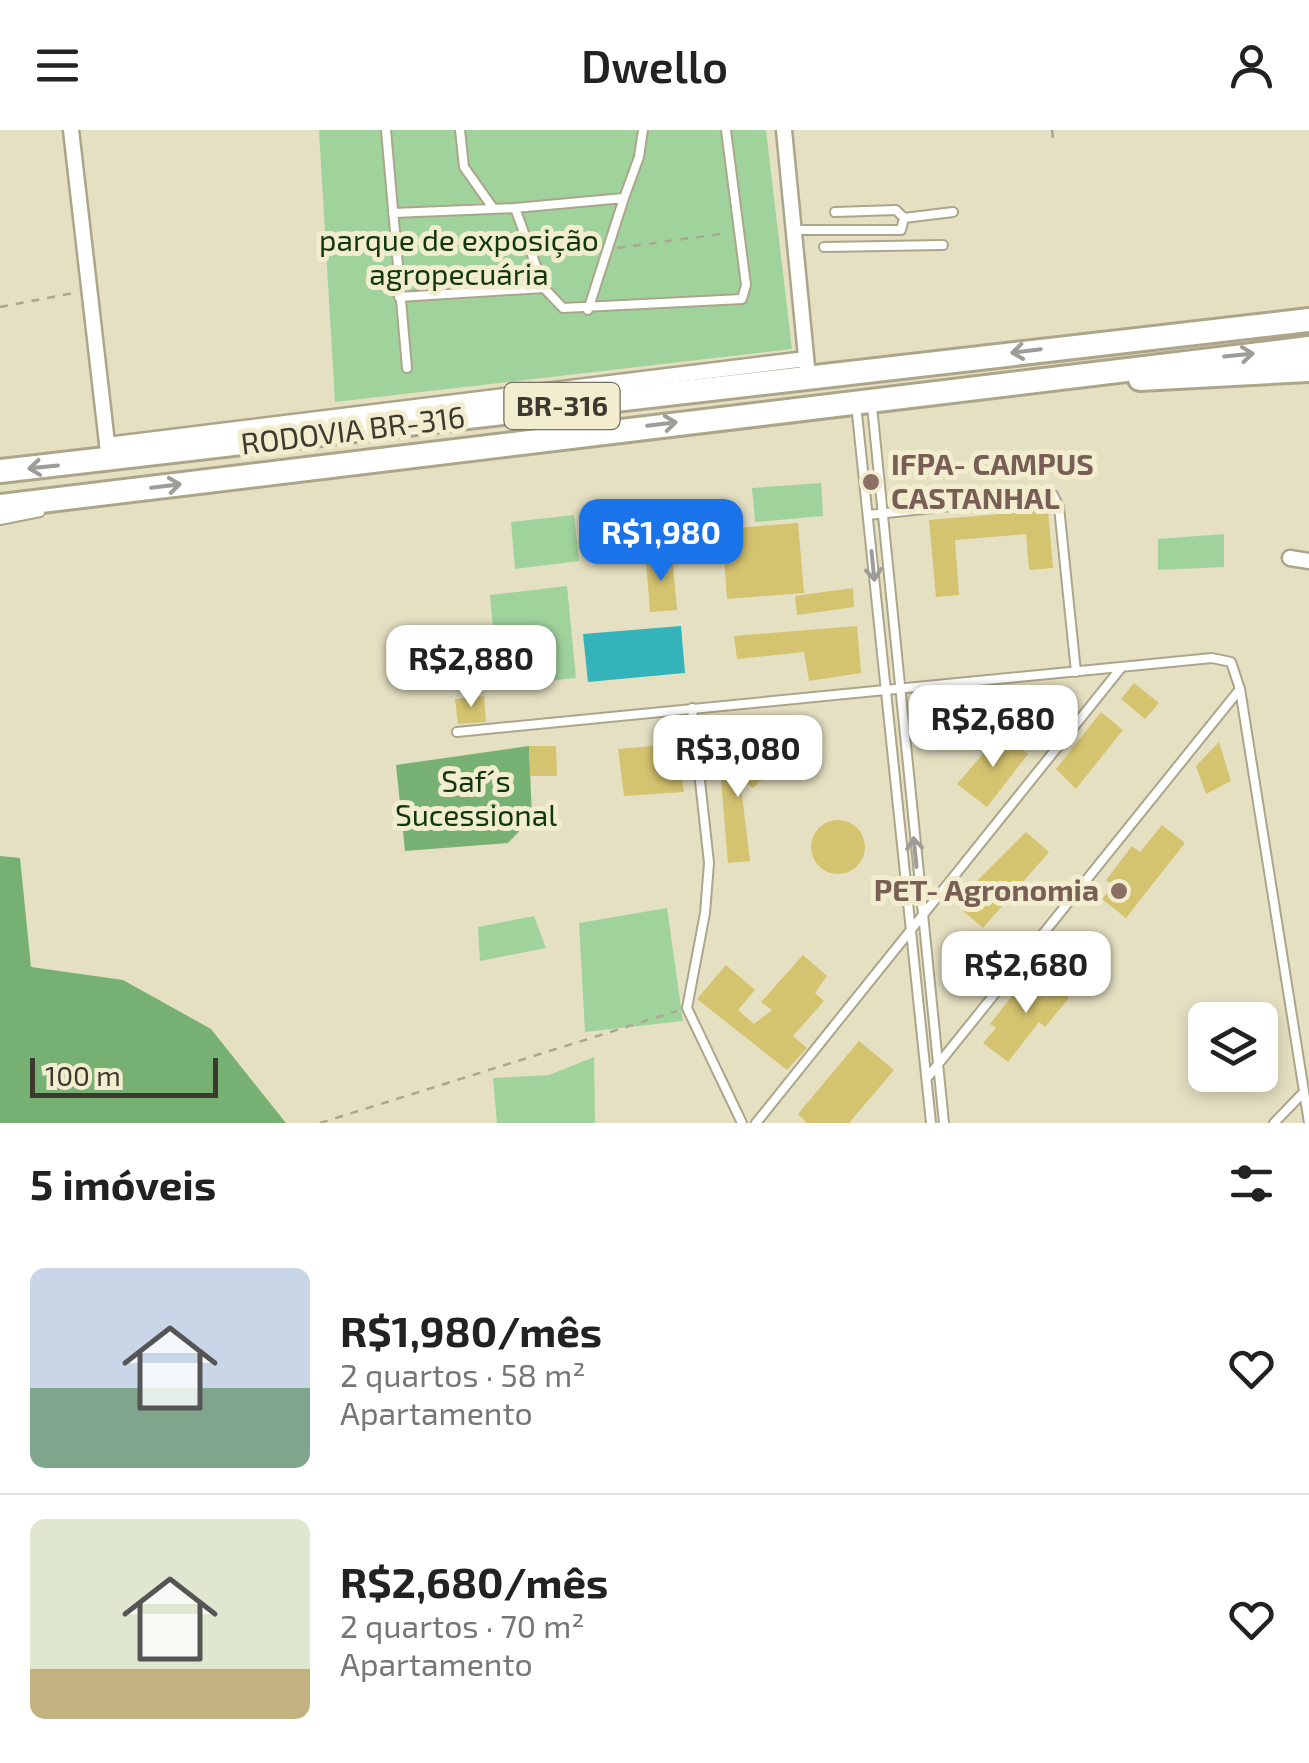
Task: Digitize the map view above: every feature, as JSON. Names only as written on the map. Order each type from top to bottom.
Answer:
[{"type":"highway","name":"RODOVIA BR-316","points":[[0,472],[108,452],[807,368],[1309,320]]},
{"type":"highway","name":"BR-316","points":[[1003,382],[1309,348]]},
{"type":"highway","points":[[1003,382],[1059,390],[1142,379],[1309,370]]},
{"type":"highway","name":"RODOVIA BR-316","points":[[0,506],[1003,382]]},
{"type":"street","points":[[71,130],[108,452]]},
{"type":"street","points":[[784,130],[807,368]]},
{"type":"street","points":[[1290,558],[1298,563],[1309,561]]},
{"type":"lane","points":[[386,130],[406,368]]},
{"type":"lane","points":[[460,130],[464,167],[493,208]]},
{"type":"lane","points":[[588,310],[639,157],[643,130]]},
{"type":"lane","points":[[514,208],[544,288],[563,308],[588,310],[742,299],[746,285],[726,130]]},
{"type":"lane","points":[[393,212],[514,208],[624,198]]},
{"type":"lane","points":[[835,212],[896,210],[904,218]]},
{"type":"lane","points":[[904,218],[953,212]]},
{"type":"lane","points":[[901,246],[904,218]]},
{"type":"lane","points":[[795,230],[901,230]]},
{"type":"lane","points":[[824,247],[943,245]]},
{"type":"lane","points":[[399,297],[544,288]]},
{"type":"lane","points":[[863,399],[880,513],[944,1123]]},
{"type":"lane","points":[[863,399],[868,514],[931,1123]]},
{"type":"lane","points":[[0,520],[97,495]]},
{"type":"lane","points":[[868,514],[1053,495],[1059,507],[1076,672]]},
{"type":"lane","points":[[457,732],[1222,658],[1236,667],[1308,1123]]},
{"type":"lane","points":[[756,1123],[1121,668]]},
{"type":"lane","points":[[927,1078],[1240,690]]},
{"type":"lane","points":[[692,708],[709,863],[705,912],[687,1008],[742,1123]]},
{"type":"lane","points":[[1274,1123],[1302,1094]]},
{"type":"path","points":[[1052,130],[1053,138]]},
{"type":"path","points":[[608,249],[740,232]]},
{"type":"path","points":[[0,306],[90,290]]},
{"type":"path","points":[[320,1123],[687,1008]]},
{"type":"green space","name":"parque de exposição agropecuária","points":[[319,130],[766,130],[792,349],[335,402]]},
{"type":"green space","points":[[821,483],[823,516],[755,522],[752,488]]},
{"type":"green space","points":[[574,515],[579,561],[515,569],[511,522]]},
{"type":"green space","points":[[1224,534],[1224,567],[1158,570],[1158,539]]},
{"type":"green space","points":[[567,586],[576,678],[498,686],[490,595]]},
{"type":"green space","name":"Saf´s Sucessional","points":[[529,746],[532,818],[508,843],[405,851],[396,765]]},
{"type":"green space","points":[[0,856],[20,858],[31,967],[123,980],[211,1029],[286,1123],[0,1123]]},
{"type":"green space","points":[[667,908],[683,1021],[585,1032],[579,923]]},
{"type":"green space","points":[[534,916],[546,948],[480,961],[478,927]]},
{"type":"green space","points":[[594,1057],[595,1123],[497,1123],[493,1078],[549,1075]]},
{"type":"water","points":[[681,626],[685,673],[588,682],[583,634]]},
{"type":"building","points":[[1048,510],[1053,568],[1029,570],[1026,534],[955,540],[959,595],[936,597],[929,520]]},
{"type":"building","points":[[798,523],[804,593],[727,599],[722,529]]},
{"type":"building","points":[[672,555],[677,610],[650,612],[646,559]]},
{"type":"building","points":[[853,588],[854,607],[797,615],[795,596]]},
{"type":"building","points":[[857,626],[861,673],[809,681],[804,652],[737,659],[734,636]]},
{"type":"building","points":[[1134,683],[1159,703],[1145,719],[1121,699]]},
{"type":"building","points":[[484,696],[486,722],[458,724],[455,699]]},
{"type":"building","points":[[1101,712],[1123,730],[1076,789],[1056,769]]},
{"type":"building","points":[[1001,733],[1028,754],[987,807],[957,784]]},
{"type":"building","points":[[1219,742],[1231,781],[1206,794],[1196,766]]},
{"type":"building","points":[[677,744],[684,792],[624,796],[618,749]]},
{"type":"building","points":[[529,746],[556,746],[557,776],[530,776]]},
{"type":"building","points":[[737,747],[770,773],[753,788],[740,779],[750,861],[728,863],[719,756],[730,755]]},
{"type":"building","points":[[838,820],[857,828],[865,847],[857,866],[838,874],[819,866],[811,847],[819,828]]},
{"type":"building","points":[[1162,825],[1185,843],[1126,918],[1102,899],[1113,886],[1106,880],[1132,846],[1140,852]]},
{"type":"building","points":[[1026,832],[1049,852],[983,928],[962,910],[975,896],[968,890]]},
{"type":"building","points":[[803,955],[827,976],[815,993],[824,1001],[793,1036],[807,1048],[787,1070],[697,999],[726,965],[755,990],[738,1010],[754,1024],[772,1010],[761,1002]]},
{"type":"building","points":[[1048,972],[1067,987],[1062,993],[1069,998],[1045,1027],[1039,1022],[1008,1062],[983,1043],[996,1028],[990,1024],[1016,991],[1026,999]]},
{"type":"building","points":[[859,1041],[894,1070],[849,1123],[807,1123],[798,1114]]},
{"type":"place","name":"IFPA- CAMPUS CASTANHAL","points":[[871,482]]},
{"type":"place","name":"PET- Agronomia","points":[[1119,891]]}]
